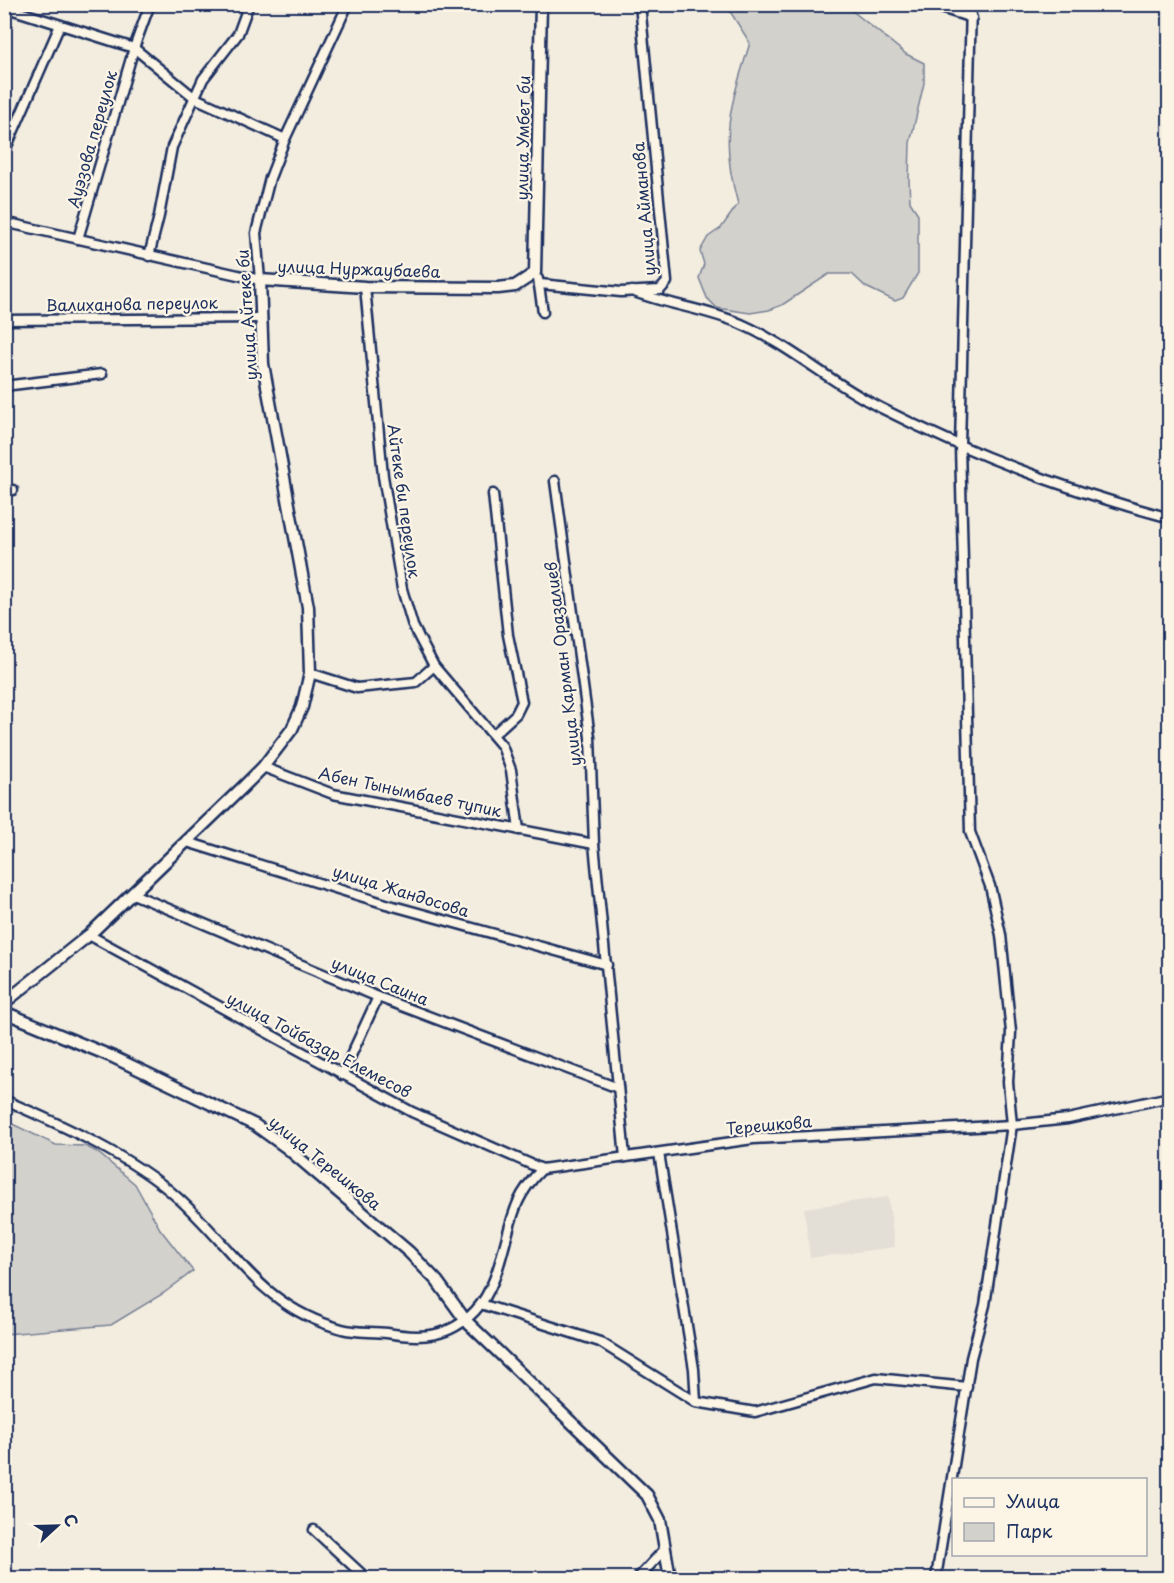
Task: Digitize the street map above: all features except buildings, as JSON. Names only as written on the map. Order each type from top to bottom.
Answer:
[{"type":"street","name":"Ауэзова переулок","points":[[78,239],[134,48],[150,4]]},
{"type":"street","points":[[149,256],[172,147],[203,79],[238,33],[249,4]]},
{"type":"street","name":"улица Айтеке би","points":[[4,1003],[89,935],[188,842],[263,767],[292,729],[302,707],[310,673],[308,608],[263,364],[256,233],[270,178],[285,139],[348,4]]},
{"type":"street","name":"улица Умбет би","points":[[537,278],[541,4]]},
{"type":"street","name":"улица Айманова","points":[[537,278],[632,291],[660,290],[667,282],[640,4]]},
{"type":"street","points":[[929,4],[972,18]]},
{"type":"street","points":[[952,1478],[971,1358],[985,1305],[1012,1125],[1008,1082],[1011,1032],[1001,935],[990,886],[970,832],[960,446],[971,4]]},
{"type":"street","points":[[4,6],[134,48],[195,98],[285,139]]},
{"type":"street","points":[[4,153],[60,25]]},
{"type":"street","name":"улица Нуржаубаева","points":[[4,222],[260,279],[365,287],[498,288],[515,286],[537,278]]},
{"type":"street","points":[[537,278],[543,312]]},
{"type":"street","name":"Айтеке би переулок","points":[[365,287],[381,452],[394,552],[413,626],[434,666],[494,734],[508,758],[519,830]]},
{"type":"street","points":[[632,291],[661,302],[738,322],[782,344],[879,408],[960,446],[1132,510],[1170,518]]},
{"type":"street","name":"Валиханова переулок","points":[[4,320],[260,318]]},
{"type":"street","points":[[4,386],[102,374]]},
{"type":"street","name":"улица Карман Оразалиев","points":[[555,482],[590,737],[594,844],[625,1157]]},
{"type":"street","points":[[493,494],[508,635],[522,702],[516,714],[494,734]]},
{"type":"street","points":[[310,673],[357,688],[416,682],[434,666]]},
{"type":"street","name":"Абен Тынымбаев тупик","points":[[263,767],[333,794],[594,844]]},
{"type":"street","name":"улица Жандосова","points":[[188,842],[386,904],[607,965]]},
{"type":"street","name":"улица Саина","points":[[133,894],[378,997],[618,1088]]},
{"type":"street","name":"улица Тойбазар Елемесов","points":[[89,935],[412,1112],[542,1169]]},
{"type":"street","points":[[342,1075],[378,997]]},
{"type":"street","name":"улица Терешкова","points":[[4,1012],[113,1056],[255,1125],[287,1148],[408,1252],[437,1281],[465,1319],[647,1495],[660,1520],[670,1578]]},
{"type":"street","name":"Терешкова","points":[[542,1169],[753,1139],[1012,1125],[1068,1119],[1170,1097]]},
{"type":"street","points":[[4,1100],[70,1129],[146,1174],[178,1197],[239,1263],[284,1305],[304,1317],[344,1330],[413,1338],[430,1336],[465,1319],[481,1304],[492,1286],[518,1202],[527,1185],[542,1169]]},
{"type":"street","points":[[659,1153],[694,1369],[696,1402]]},
{"type":"street","points":[[481,1304],[600,1342],[696,1402],[755,1412],[876,1378],[967,1387]]},
{"type":"street","points":[[936,1578],[952,1479]]},
{"type":"street","points":[[314,1530],[366,1578]]},
{"type":"street","points":[[638,1578],[664,1550]]},
{"type":"shaded area","points":[[888,1197],[895,1247],[810,1258],[804,1208]]},
{"type":"green space","points":[[726,5],[845,5],[906,54],[924,63],[924,83],[910,143],[910,202],[918,214],[918,273],[903,298],[895,301],[866,287],[852,274],[829,274],[782,305],[769,310],[750,313],[717,308],[707,298],[699,278],[704,264],[700,251],[708,237],[721,228],[738,204],[729,160],[729,122],[750,43]]},
{"type":"green space","points":[[4,1120],[56,1145],[85,1146],[97,1152],[135,1184],[160,1229],[193,1271],[164,1293],[111,1325],[5,1334]]}]
